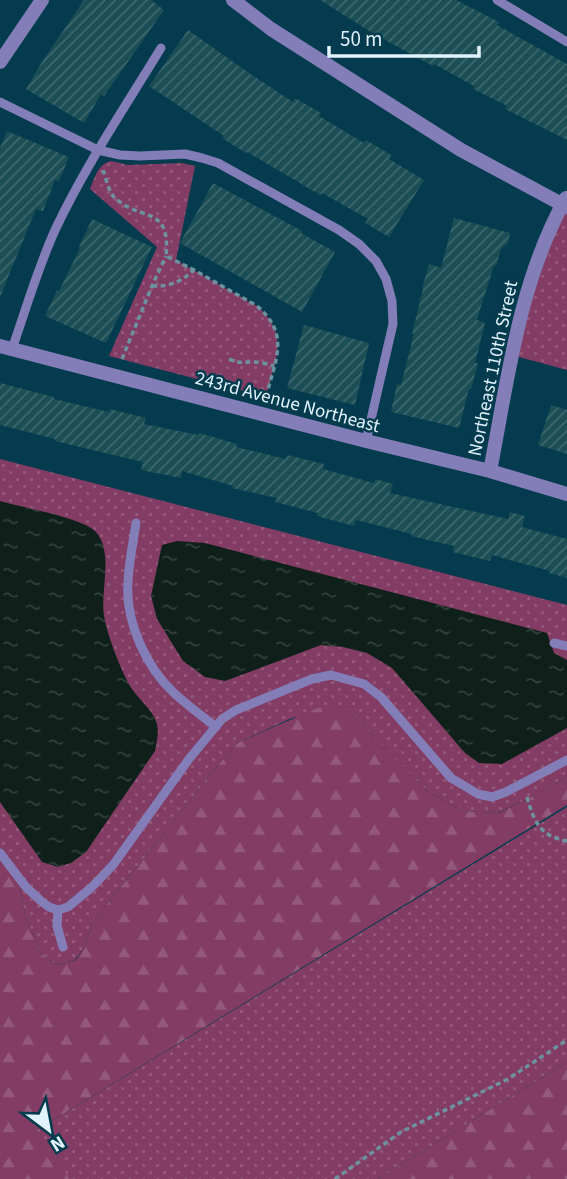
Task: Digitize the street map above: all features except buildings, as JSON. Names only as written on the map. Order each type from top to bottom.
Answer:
[{"type":"street","points":[[233,0],[271,29],[461,150],[565,202]]},
{"type":"street","points":[[0,62],[37,2]]},
{"type":"street","name":"Northeast 110th Street","points":[[490,471],[527,287],[551,226],[565,202]]},
{"type":"street","name":"243rd Avenue Northeast","points":[[6,347],[490,471],[567,494]]},
{"type":"lane","points":[[497,0],[567,42]]},
{"type":"lane","points":[[6,347],[56,229],[98,150],[161,48]]},
{"type":"lane","points":[[0,102],[98,150],[140,156],[185,154],[218,163],[339,230],[359,244],[376,261],[386,279],[392,300],[393,324],[366,441]]},
{"type":"lane","points":[[136,523],[127,584],[128,604],[137,634],[150,662],[173,692],[216,727]]},
{"type":"lane","points":[[554,643],[567,646]]},
{"type":"lane","points":[[0,853],[26,887],[49,907],[68,907],[113,865],[189,759],[222,719],[236,710],[312,679],[331,675],[364,684],[381,696],[451,778],[478,794],[492,797],[506,792],[567,760]]},
{"type":"lane","points":[[58,909],[57,926],[63,947]]},
{"type":"path","points":[[102,166],[113,196],[154,217],[163,226],[167,241],[166,256],[122,359]]},
{"type":"path","points":[[166,256],[266,313],[278,338],[278,349],[266,397]]},
{"type":"path","points":[[152,286],[174,284],[194,270]]},
{"type":"path","points":[[229,359],[238,363],[255,362],[274,366]]},
{"type":"path","points":[[524,783],[533,818],[542,831],[567,841]]},
{"type":"path","points":[[335,1179],[401,1132],[508,1079],[567,1040]]},
{"type":"green space","points":[[111,161],[128,165],[182,163],[195,166],[176,260],[257,306],[268,317],[274,327],[278,348],[266,397],[109,356],[157,247],[90,189],[100,168]]},
{"type":"green space","points":[[567,209],[567,370],[512,355],[527,287]]},
{"type":"green space","points":[[0,459],[567,605],[567,777],[497,813],[464,811],[428,792],[347,710],[292,718],[239,742],[92,923],[84,948],[75,960],[56,965],[41,953],[25,915],[18,876],[0,853]]},
{"type":"green space","points":[[325,705],[347,710],[428,792],[464,811],[498,813],[567,777],[567,805],[37,1130],[70,1179],[0,1179],[0,853],[18,876],[25,915],[41,953],[56,965],[76,960],[84,948],[92,923],[239,742]]},
{"type":"green space","points":[[567,807],[567,1062],[378,1179],[0,1179],[0,1105],[37,1130]]},
{"type":"green space","points":[[567,1062],[567,1179],[378,1179]]},
{"type":"water","points":[[0,501],[79,522],[96,532],[104,550],[103,606],[108,633],[126,679],[151,712],[158,728],[155,751],[86,852],[71,863],[58,867],[42,862],[0,802]]},
{"type":"water","points":[[177,541],[205,543],[547,633],[554,653],[567,660],[567,728],[502,764],[479,763],[465,753],[392,668],[367,653],[343,647],[321,645],[225,681],[205,677],[183,661],[157,619],[151,596],[162,545]]}]
